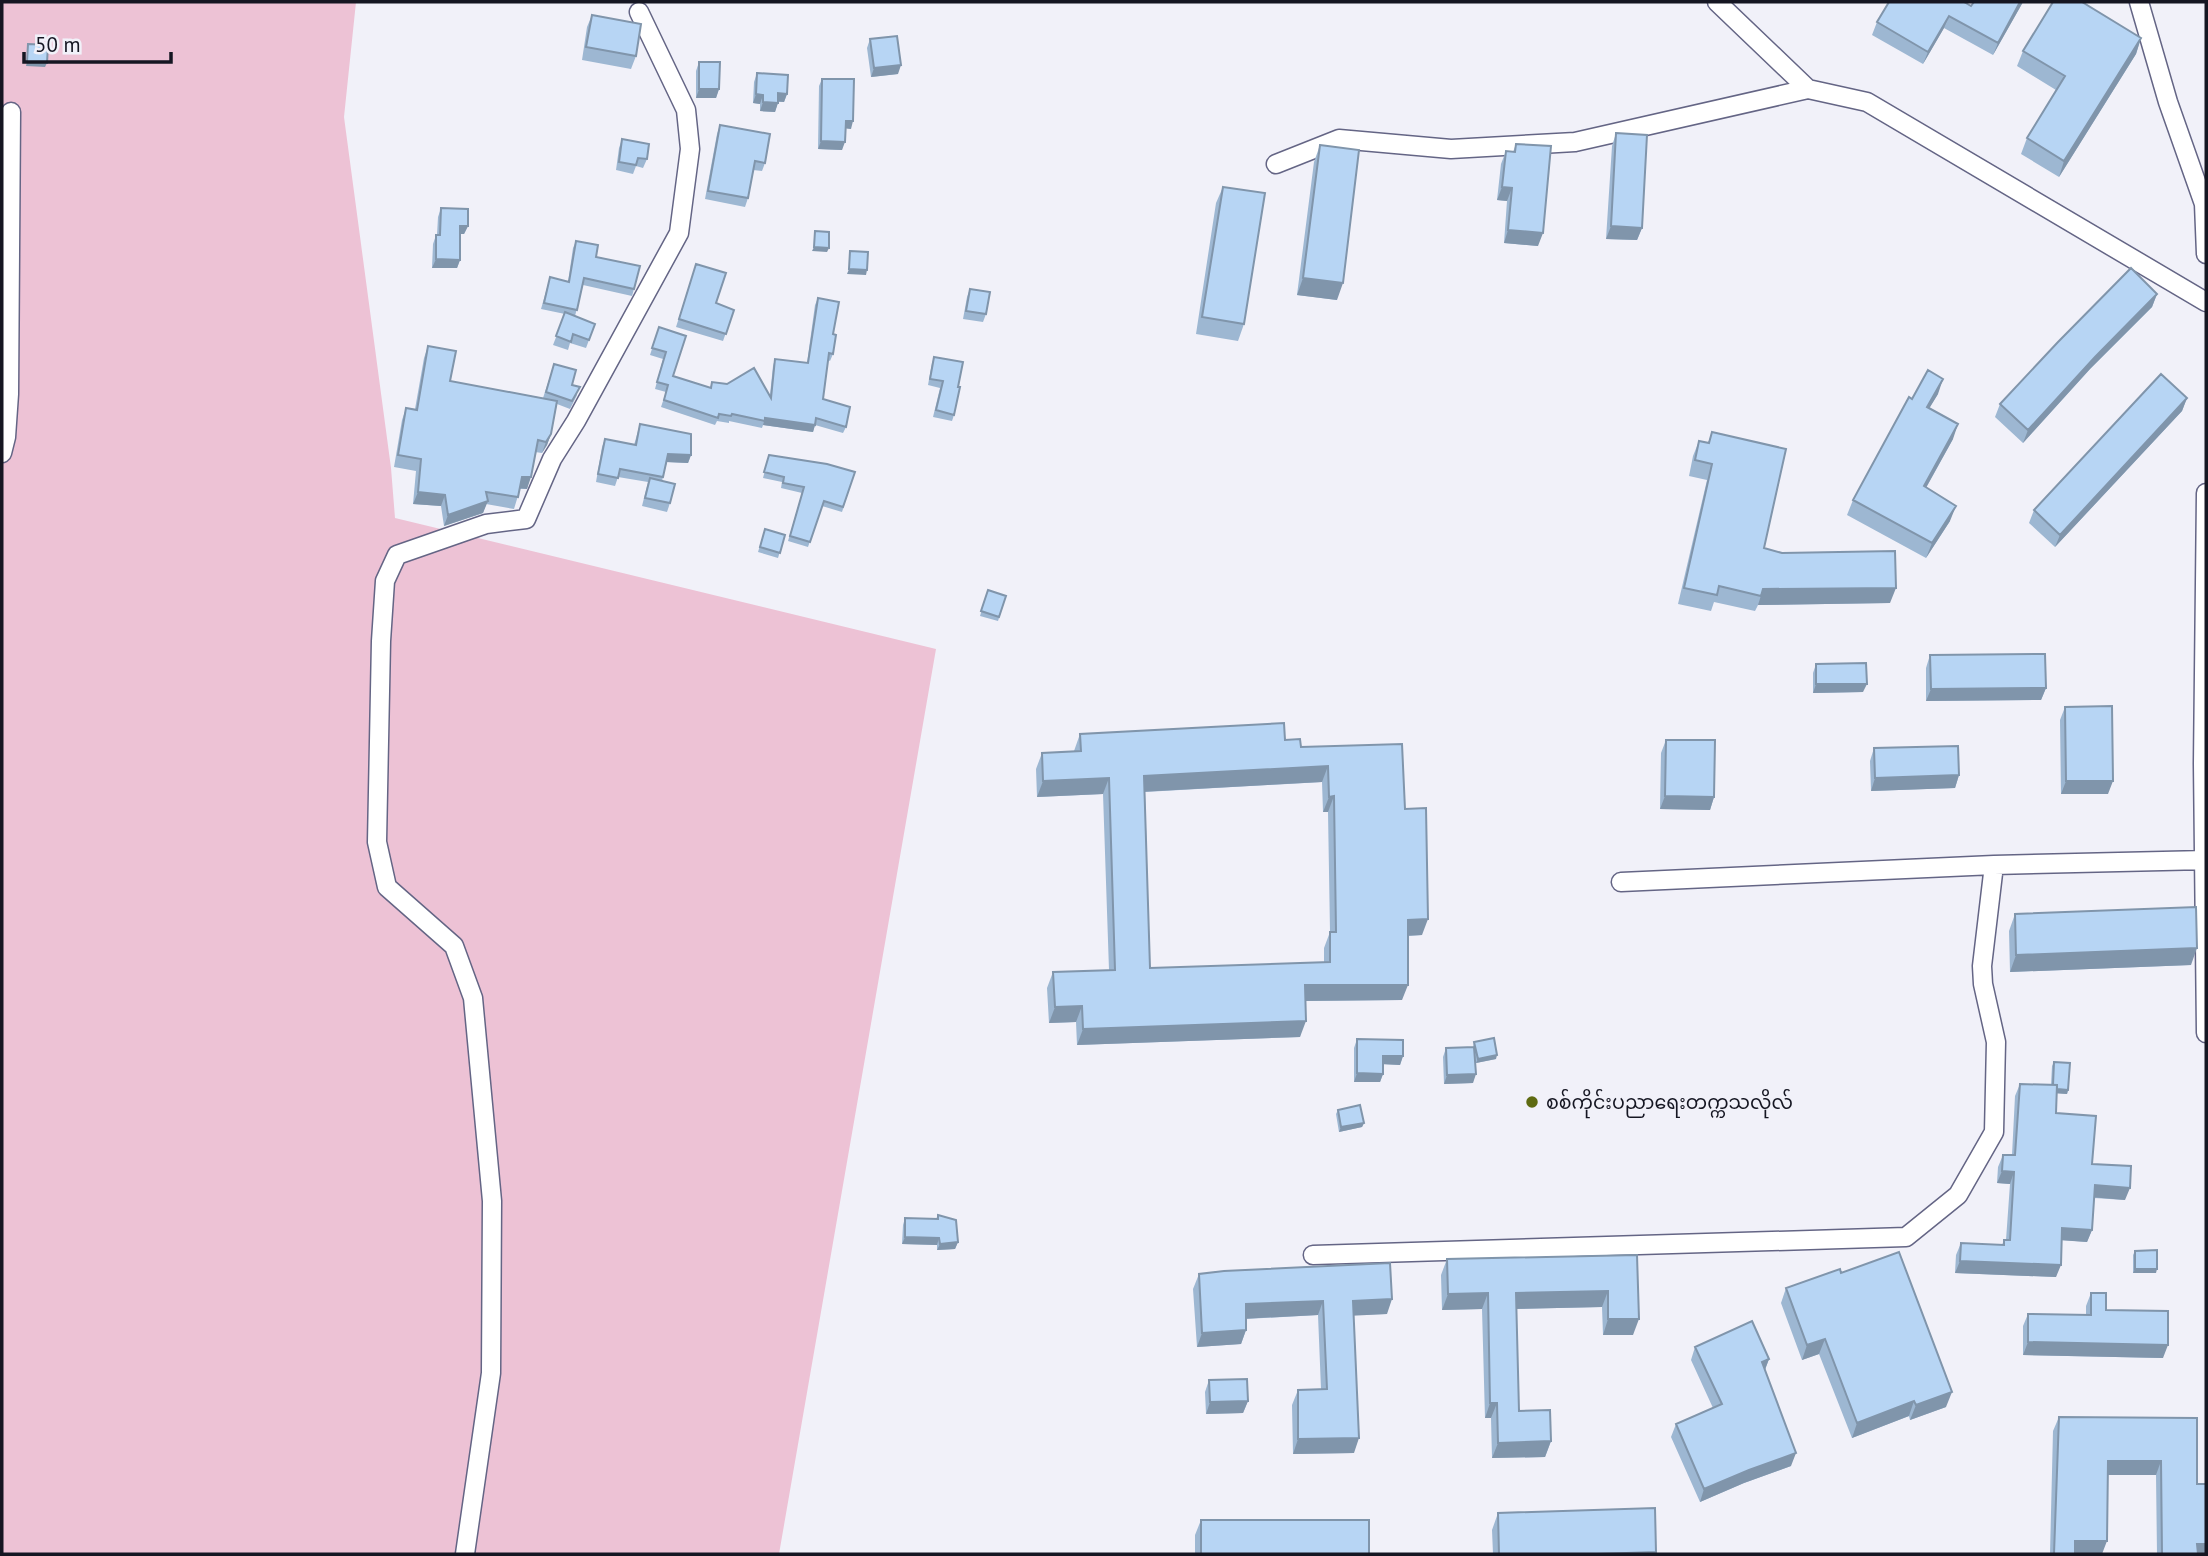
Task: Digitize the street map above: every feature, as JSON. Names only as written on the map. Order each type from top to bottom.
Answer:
[{"type":"street","points":[[1717,2],[1808,89]]},
{"type":"street","points":[[2139,2],[2168,102],[2204,204],[2206,254]]},
{"type":"street","points":[[465,1554],[491,1373],[492,1201],[473,998],[454,946],[387,887],[377,842],[381,641],[385,581],[397,555],[486,524],[526,519],[552,459],[576,421],[679,233],[691,149],[686,110],[639,12]]},
{"type":"street","points":[[1276,164],[1339,139],[1451,149],[1575,142],[1808,89],[1867,102],[2206,302]]},
{"type":"street","points":[[2,453],[9,394],[11,112]]},
{"type":"street","points":[[2206,493],[2203,750],[2206,1033]]},
{"type":"street","points":[[1621,882],[1994,864],[2205,860]]},
{"type":"street","points":[[1313,1255],[1906,1237],[1958,1195],[1994,1132],[1996,1042],[1983,984],[1982,966],[1994,864]]},
{"type":"shaded area","points":[[2,2],[356,2],[344,117],[391,468],[395,518],[936,649],[779,1554],[2,1554]]},
{"type":"building","points":[[1889,2],[1964,2],[1971,6],[1974,2],[2020,2],[1998,43],[1949,16],[1928,52],[1877,22]]},
{"type":"building","points":[[2053,2],[2082,2],[2141,38],[2064,161],[2027,138],[2065,76],[2023,51]]},
{"type":"building","points":[[592,15],[641,24],[636,56],[586,47]]},
{"type":"building","points":[[897,36],[901,65],[874,68],[870,39]]},
{"type":"building","points":[[28,44],[48,45],[47,63],[27,62]]},
{"type":"building","points":[[699,62],[720,62],[719,89],[699,89]]},
{"type":"building","points":[[757,73],[788,75],[787,94],[778,93],[778,103],[763,102],[763,95],[756,94]]},
{"type":"building","points":[[822,79],[854,79],[853,121],[846,121],[845,142],[821,141]]},
{"type":"building","points":[[720,125],[770,134],[765,163],[755,161],[748,198],[708,191]]},
{"type":"building","points":[[1616,133],[1647,135],[1642,228],[1611,226]]},
{"type":"building","points":[[622,139],[649,144],[647,159],[638,158],[636,165],[619,162]]},
{"type":"building","points":[[1516,144],[1551,146],[1543,233],[1508,230],[1512,188],[1502,187],[1506,151],[1515,152]]},
{"type":"building","points":[[1320,145],[1359,150],[1343,283],[1303,278]]},
{"type":"building","points":[[1223,187],[1265,193],[1244,324],[1202,317]]},
{"type":"building","points":[[441,208],[468,209],[468,226],[460,226],[460,260],[436,259],[436,235],[440,235]]},
{"type":"building","points":[[815,231],[829,232],[829,248],[814,247]]},
{"type":"building","points":[[576,241],[598,245],[596,257],[640,266],[634,289],[584,278],[577,310],[544,303],[550,277],[569,282]]},
{"type":"building","points":[[850,251],[868,252],[867,270],[849,269]]},
{"type":"building","points":[[696,264],[726,273],[716,303],[734,310],[726,334],[679,319]]},
{"type":"building","points":[[2131,268],[2157,294],[2028,430],[2000,404]]},
{"type":"building","points":[[970,289],[990,292],[986,314],[966,311]]},
{"type":"building","points":[[818,298],[839,302],[833,334],[836,335],[833,354],[829,353],[823,399],[850,407],[846,427],[816,418],[815,425],[765,418],[765,421],[732,414],[719,414],[718,418],[664,400],[668,385],[657,382],[666,352],[652,348],[659,327],[686,336],[673,376],[711,388],[712,382],[727,384],[754,368],[771,398],[775,359],[808,363]]},
{"type":"building","points":[[565,312],[595,324],[589,340],[573,334],[571,342],[556,336]]},
{"type":"building","points":[[428,346],[456,351],[450,381],[557,401],[551,434],[546,442],[538,440],[531,477],[522,477],[518,497],[486,492],[488,501],[448,515],[445,495],[418,492],[421,459],[398,455],[406,408],[417,410]]},
{"type":"building","points":[[934,357],[963,362],[954,415],[936,410],[943,381],[930,379]]},
{"type":"building","points":[[554,364],[576,370],[572,385],[580,387],[572,401],[546,392]]},
{"type":"building","points":[[1928,370],[1943,379],[1927,407],[1958,424],[1924,486],[1956,506],[1932,543],[1853,500],[1909,397],[1912,399]]},
{"type":"building","points":[[2161,374],[2187,398],[2060,535],[2034,510]]},
{"type":"building","points":[[640,424],[691,434],[691,455],[668,454],[663,477],[620,469],[618,478],[598,474],[605,439],[636,445]]},
{"type":"building","points":[[1712,432],[1786,449],[1764,548],[1782,553],[1895,551],[1896,588],[1763,589],[1761,596],[1719,586],[1717,595],[1684,588],[1712,464],[1695,460],[1699,441],[1709,443]]},
{"type":"building","points":[[769,455],[827,464],[855,472],[843,507],[824,501],[810,542],[790,536],[804,487],[783,483],[784,477],[764,472]]},
{"type":"building","points":[[650,478],[675,484],[670,503],[645,498]]},
{"type":"building","points":[[765,529],[785,535],[780,553],[760,547]]},
{"type":"building","points":[[988,590],[1006,596],[999,617],[981,611]]},
{"type":"building","points":[[2045,654],[2046,688],[1931,689],[1930,655]]},
{"type":"building","points":[[1866,663],[1867,684],[1816,684],[1816,664]]},
{"type":"building","points":[[2112,706],[2113,781],[2066,781],[2065,707]]},
{"type":"building","points":[[1284,723],[1285,740],[1300,739],[1301,747],[1402,744],[1405,809],[1426,808],[1428,919],[1408,920],[1408,985],[1305,985],[1306,1021],[1083,1029],[1082,1006],[1055,1007],[1053,972],[1115,970],[1109,778],[1043,781],[1042,753],[1081,751],[1080,734]],"holes":[[[1328,766],[1329,797],[1334,796],[1336,932],[1330,932],[1330,962],[1150,968],[1144,776]]]},
{"type":"building","points":[[1666,740],[1715,740],[1714,797],[1665,796]]},
{"type":"building","points":[[1958,746],[1959,775],[1875,778],[1874,748]]},
{"type":"building","points":[[2196,907],[2197,948],[2016,955],[2015,914]]},
{"type":"building","points":[[1494,1038],[1497,1055],[1478,1059],[1474,1042]]},
{"type":"building","points":[[1357,1039],[1403,1040],[1403,1056],[1383,1056],[1383,1074],[1357,1073]]},
{"type":"building","points":[[1474,1047],[1476,1074],[1447,1075],[1446,1048]]},
{"type":"building","points":[[2054,1062],[2070,1063],[2068,1090],[2057,1089],[2057,1085],[2053,1085]]},
{"type":"building","points":[[2020,1084],[2057,1085],[2056,1113],[2096,1116],[2092,1164],[2131,1166],[2130,1188],[2095,1185],[2092,1230],[2062,1228],[2061,1265],[1960,1261],[1961,1243],[2004,1245],[2004,1240],[2010,1240],[2014,1172],[2002,1171],[2003,1155],[2015,1155]]},
{"type":"building","points":[[1360,1105],[1364,1123],[1341,1127],[1338,1110]]},
{"type":"building","points":[[938,1215],[956,1220],[958,1242],[940,1244],[939,1238],[905,1237],[905,1218],[938,1219]]},
{"type":"building","points":[[2157,1250],[2157,1269],[2135,1269],[2135,1251]]},
{"type":"building","points":[[1899,1252],[1952,1392],[1916,1405],[1914,1401],[1857,1423],[1825,1339],[1807,1345],[1786,1288],[1840,1269],[1841,1273]]},
{"type":"building","points":[[1637,1255],[1639,1319],[1608,1319],[1608,1291],[1516,1293],[1519,1411],[1550,1410],[1551,1441],[1498,1443],[1497,1403],[1490,1403],[1488,1293],[1448,1294],[1447,1259]]},
{"type":"building","points":[[1390,1263],[1392,1299],[1353,1301],[1359,1438],[1298,1439],[1298,1390],[1327,1389],[1323,1301],[1246,1304],[1246,1330],[1202,1333],[1199,1274]]},
{"type":"building","points":[[2091,1293],[2106,1293],[2106,1310],[2168,1311],[2168,1345],[2028,1342],[2028,1314],[2091,1315]]},
{"type":"building","points":[[1752,1321],[1769,1359],[1762,1362],[1796,1453],[1704,1489],[1676,1424],[1722,1404],[1695,1347]]},
{"type":"building","points":[[1247,1379],[1248,1401],[1210,1402],[1209,1380]]},
{"type":"building","points":[[2059,1417],[2197,1418],[2197,1484],[2206,1484],[2206,1544],[2197,1544],[2198,1554],[2162,1554],[2161,1461],[2108,1461],[2107,1541],[2075,1541],[2075,1554],[2054,1554]]},
{"type":"building","points":[[1655,1508],[1656,1552],[1499,1554],[1498,1513]]},
{"type":"building","points":[[1201,1520],[1369,1520],[1369,1554],[1201,1554]]},
{"type":"place","name":"စစ်ကိုင်းပညာရေးတက္ကသလိုလ်","points":[[1532,1102]]}]
